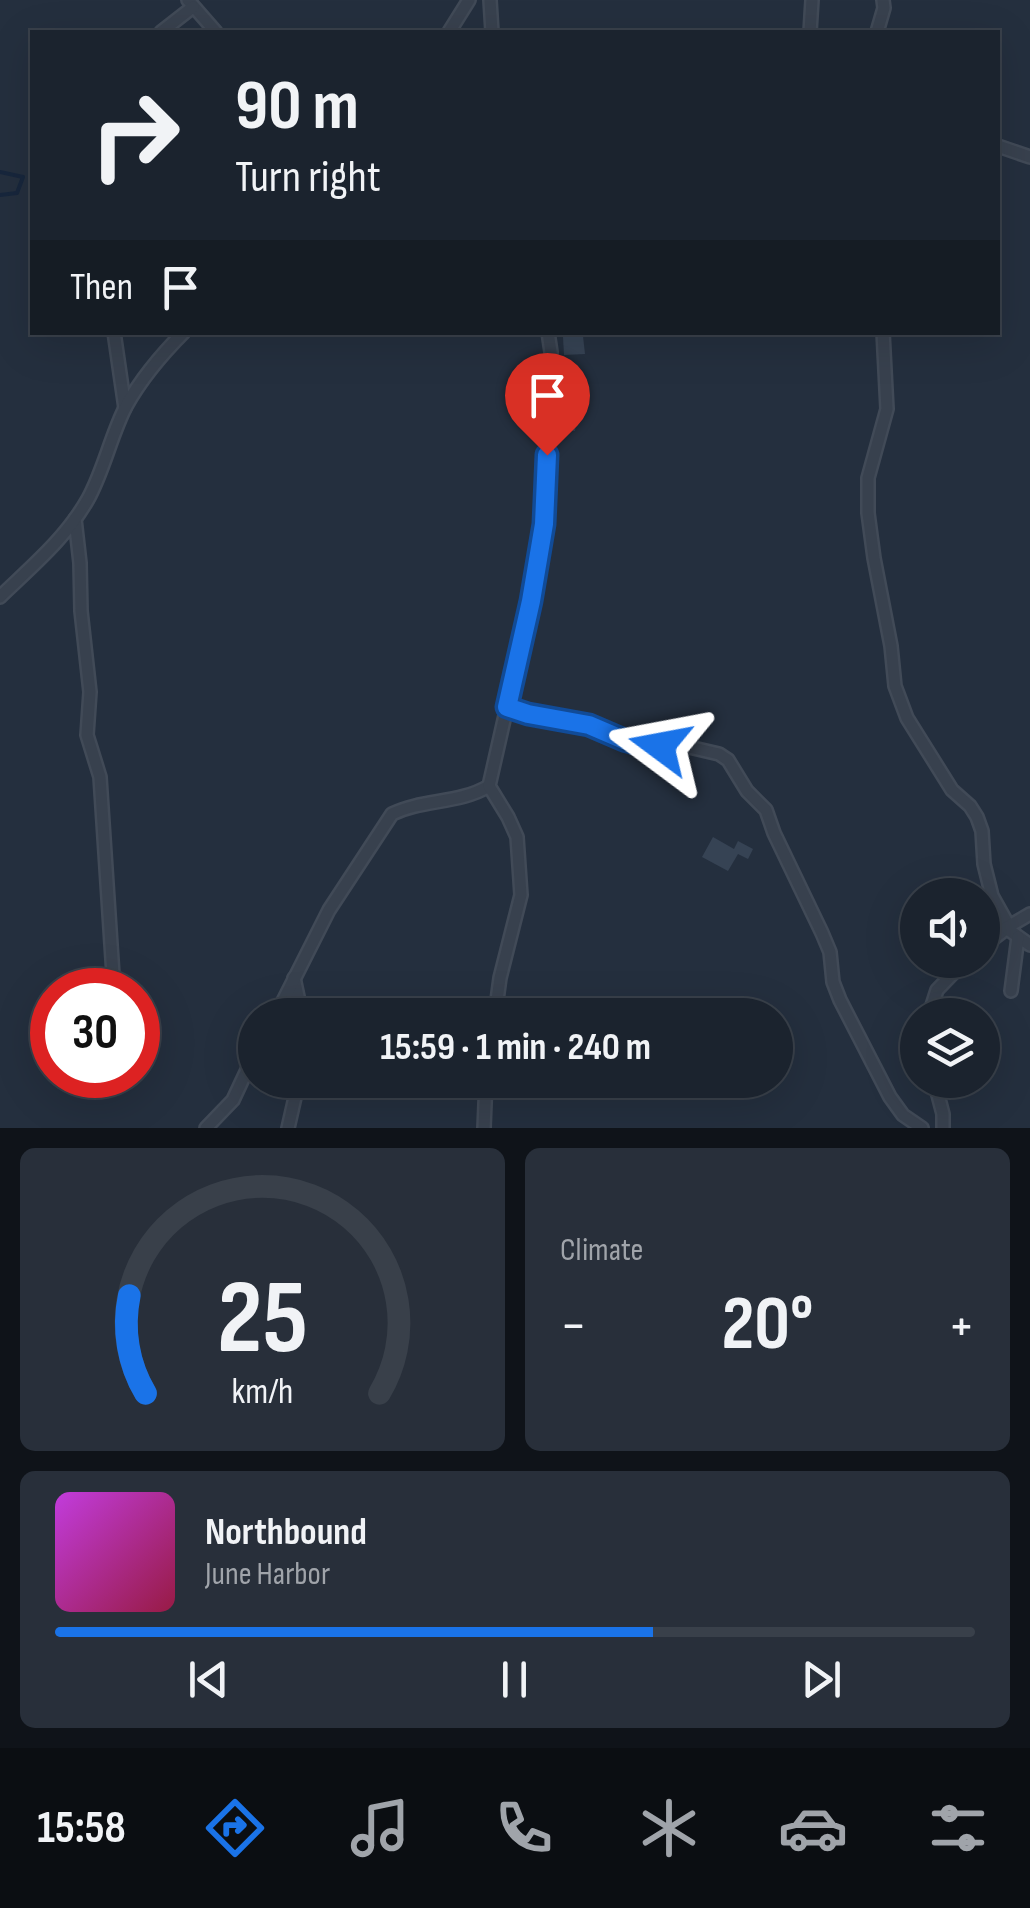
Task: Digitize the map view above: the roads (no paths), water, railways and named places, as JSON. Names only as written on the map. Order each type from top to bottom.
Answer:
[{"type":"street","points":[[450,30],[469,0]]},
{"type":"street","points":[[490,0],[492,30]]},
{"type":"street","points":[[810,30],[812,0]]},
{"type":"street","points":[[878,30],[883,0]]},
{"type":"street","points":[[163,30],[190,3],[214,30]]},
{"type":"street","points":[[1000,147],[1030,157]]},
{"type":"street","points":[[114,335],[125,408]]},
{"type":"street","points":[[0,597],[75,519],[90,494],[125,408],[181,335]]},
{"type":"street","points":[[497,998],[521,896],[517,838],[489,786],[531,601],[544,524],[548,335]]},
{"type":"street","points":[[883,335],[887,409],[868,478],[868,513],[895,686],[907,718],[935,765],[977,818],[992,896],[1006,928]]},
{"type":"street","points":[[75,519],[90,692],[87,735],[103,801],[113,968]]},
{"type":"street","points":[[507,707],[589,725],[640,744],[690,747],[728,760],[766,810],[830,952],[833,982],[840,1000],[890,1097],[903,1115],[922,1128]]},
{"type":"street","points":[[284,998],[329,910],[392,814],[408,806],[474,795],[489,786]]},
{"type":"street","points":[[1000,933],[1030,914]]},
{"type":"street","points":[[1006,928],[1030,945]]},
{"type":"street","points":[[1011,991],[1018,936]]},
{"type":"street","points":[[294,978],[298,998]]},
{"type":"street","points":[[206,1128],[238,1089]]},
{"type":"street","points":[[288,1128],[296,1098]]},
{"type":"street","points":[[486,1098],[486,1126]]},
{"type":"street","points":[[939,1098],[944,1128]]},
{"type":"waterway","points":[[0,172],[23,177],[17,193],[0,195]]}]
